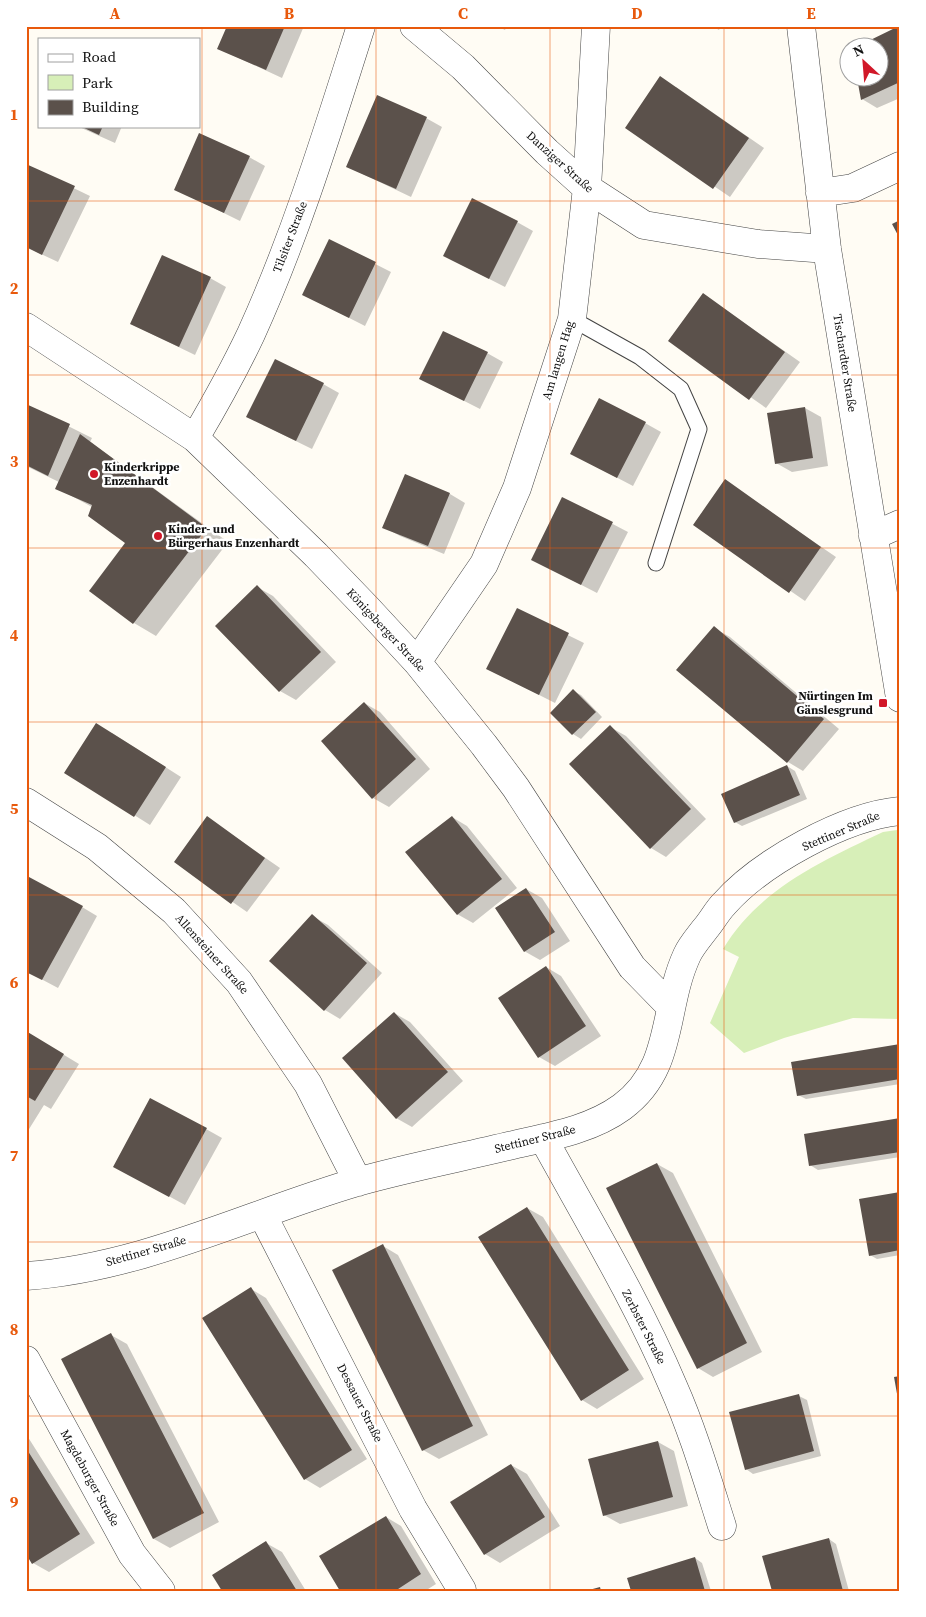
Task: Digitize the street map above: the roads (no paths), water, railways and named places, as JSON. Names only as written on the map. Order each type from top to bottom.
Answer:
[{"type":"street","name":"Tilsiter Straße","points":[[195,438],[224,388],[251,334],[297,222],[361,26]]},
{"type":"street","name":"Danziger Straße","points":[[414,26],[464,67],[547,152],[587,188],[644,225],[758,244],[827,249]]},
{"type":"street","name":"Am langen Hag","points":[[417,662],[484,564],[517,488],[572,319],[587,188],[596,26]]},
{"type":"street","name":"Tischardter Straße","points":[[801,26],[827,249],[872,536],[900,698]]},
{"type":"street","points":[[820,193],[853,188],[900,166]]},
{"type":"street","name":"Königsberger Straße","points":[[26,327],[195,438],[316,555],[417,662],[516,788],[632,967],[670,1006]]},
{"type":"street","points":[[872,536],[900,524]]},
{"type":"street","name":"Allensteiner Straße","points":[[26,802],[97,847],[174,911],[239,982],[308,1084],[358,1182]]},
{"type":"street","name":"Stettiner Straße","points":[[26,1276],[56,1274],[150,1252],[358,1182],[543,1138],[588,1125],[620,1108],[638,1093],[656,1068],[670,1006],[687,953],[725,902],[768,867],[812,840],[877,813],[900,811]]},
{"type":"street","name":"Zerbster Straße","points":[[543,1138],[612,1262],[673,1384],[686,1416],[722,1526]]},
{"type":"street","name":"Dessauer Straße","points":[[262,1214],[413,1509],[462,1590]]},
{"type":"street","name":"Magdeburger Straße","points":[[26,1360],[132,1554],[161,1591]]},
{"type":"lane","points":[[572,319],[640,357],[681,389],[699,429],[656,563]]},
{"type":"place","name":"Kinderkrippe Enzenhardt","points":[[94,474]]},
{"type":"place","name":"Kinder- und Bürgerhaus Enzenhardt","points":[[158,536]]},
{"type":"place","name":"Nürtingen Im Gänslesgrund","points":[[883,703]]}]
